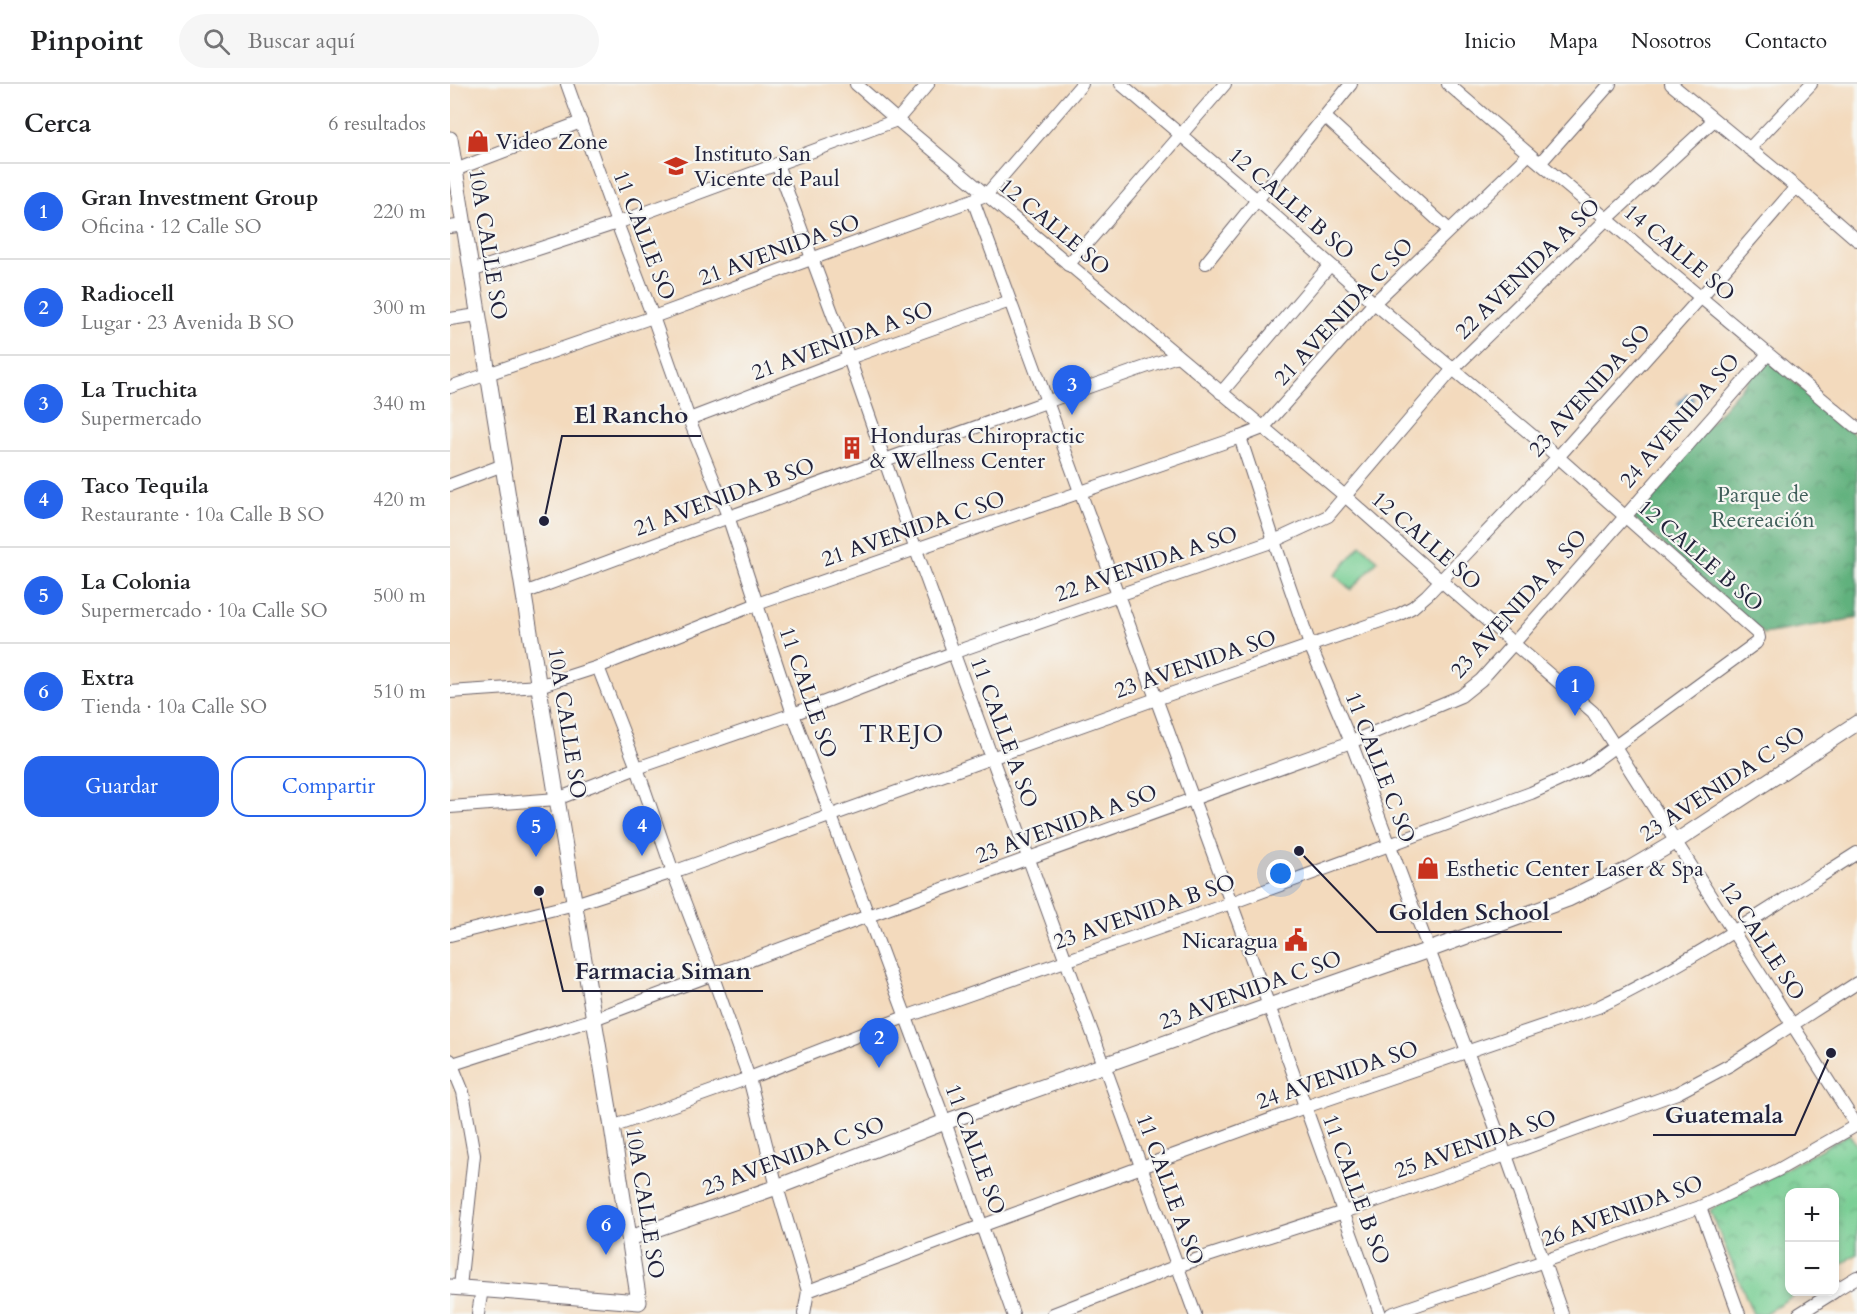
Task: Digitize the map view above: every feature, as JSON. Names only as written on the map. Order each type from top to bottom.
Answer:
[{"type":"street","name":"11 CALLE SO","points":[[567,84],[689,419],[728,516],[793,714],[945,1122],[1013,1314]]},
{"type":"street","name":"12 CALLE SO","points":[[856,84],[1068,265],[1346,496],[1593,712],[1857,1126]]},
{"type":"street","points":[[471,271],[617,223],[897,120],[928,84]]},
{"type":"street","points":[[986,195],[1082,84]]},
{"type":"street","name":"12 CALLE B SO","points":[[1121,84],[1374,303],[1558,457],[1758,634],[1759,638]]},
{"type":"street","points":[[1068,265],[1225,84]]},
{"type":"street","points":[[1206,263],[1351,84]]},
{"type":"street","name":"14 CALLE SO","points":[[1448,84],[1857,428]]},
{"type":"street","points":[[1540,163],[1611,84]]},
{"type":"street","points":[[1671,84],[1857,240]]},
{"type":"street","points":[[1749,149],[1811,84]]},
{"type":"street","points":[[1324,117],[1449,230]]},
{"type":"street","name":"22 AVENIDA A SO","points":[[450,807],[557,799],[637,768],[793,714],[955,652],[1274,541],[1328,516],[1453,369],[1608,218],[1714,120]]},
{"type":"street","points":[[455,170],[581,122]]},
{"type":"street","name":"10A CALLE SO","points":[[450,141],[455,170],[457,226],[471,271],[640,1308]]},
{"type":"street","name":"21 AVENIDA C SO","points":[[450,692],[539,686],[598,667],[757,604],[1263,428],[1374,303],[1529,154]]},
{"type":"street","name":"11 CALLE A SO","points":[[777,164],[1140,1168],[1195,1314]]},
{"type":"street","name":"23 AVENIDA SO","points":[[450,935],[575,904],[673,872],[1398,615],[1413,607],[1558,457],[1796,187]]},
{"type":"street","name":"21 AVENIDA SO","points":[[450,387],[653,317],[986,195]]},
{"type":"street","name":"11 CALLE B SO","points":[[973,200],[1380,1314]]},
{"type":"street","points":[[1221,393],[1330,264]]},
{"type":"street","name":"21 AVENIDA A SO","points":[[689,419],[849,358],[1010,301]]},
{"type":"street","points":[[450,319],[478,315]]},
{"type":"street","name":"24 AVENIDA SO","points":[[1624,516],[1768,354]]},
{"type":"street","name":"21 AVENIDA B SO","points":[[524,593],[728,516],[1177,356]]},
{"type":"street","name":"11 CALLE C SO","points":[[1240,437],[1310,645],[1351,742],[1506,1155],[1562,1314]]},
{"type":"street","points":[[450,485],[503,465]]},
{"type":"street","name":"23 AVENIDA A SO","points":[[451,1062],[594,1019],[868,916],[1351,742],[1461,696],[1481,680],[1624,516]]},
{"type":"street","name":"23 AVENIDA B SO","points":[[612,1127],[749,1078],[905,1017],[1231,903],[1531,793],[1584,769],[1756,643],[1759,638]]},
{"type":"street","points":[[598,667],[749,1078],[777,1187],[808,1291],[804,1314]]},
{"type":"street","name":"23 AVENIDA C SO","points":[[630,1238],[777,1187],[945,1122],[1568,899],[1675,842],[1857,723]]},
{"type":"street","name":"24 AVENIDA SO","points":[[808,1291],[1305,1107],[1598,1007],[1644,985],[1734,932],[1857,853]]},
{"type":"street","name":"25 AVENIDA SO","points":[[1053,1314],[1177,1266],[1344,1212],[1677,1093],[1730,1065],[1857,983]]},
{"type":"street","points":[[451,1062],[463,1092],[474,1155],[455,1287],[640,1308]]},
{"type":"street","name":"26 AVENIDA SO","points":[[1391,1314],[1700,1207],[1778,1170],[1857,1126]]},
{"type":"street","points":[[1700,1207],[1739,1314]]},
{"type":"street","points":[[1839,1288],[1857,1277]]},
{"type":"street","points":[[478,1314],[482,1289]]},
{"type":"street","points":[[1799,1314],[1826,1296]]},
{"type":"green space","name":"Parque de Recreación","points":[[1767,358],[1857,437],[1857,618],[1764,634],[1630,515]]},
{"type":"green space","points":[[1361,545],[1378,560],[1351,590],[1335,575]]},
{"type":"green space","points":[[1849,1134],[1857,1146],[1857,1254],[1839,1266],[1839,1188],[1785,1188],[1785,1296],[1793,1296],[1764,1314],[1753,1314],[1710,1210]]},
{"type":"water","points":[[1687,393],[1694,399],[1684,410],[1677,404]]},
{"type":"place","name":"Video Zone","points":[[478,141]]},
{"type":"place","name":"Instituto San Vicente de Paul","points":[[676,166]]},
{"type":"place","name":"La Truchita","points":[[1072,415]]},
{"type":"place","name":"Honduras Chiropractic & Wellness Center","points":[[852,448]]},
{"type":"place","name":"El Rancho","points":[[544,521]]},
{"type":"place","name":"Gran Investment Group","points":[[1575,716]]},
{"type":"place","name":"Golden School","points":[[1299,851]]},
{"type":"place","name":"Taco Tequila","points":[[642,856]]},
{"type":"place","name":"La Colonia","points":[[536,857]]},
{"type":"place","name":"Esthetic Center Laser & Spa","points":[[1428,868]]},
{"type":"place","name":"Farmacia Siman","points":[[539,891]]},
{"type":"place","name":"Nicaragua","points":[[1296,940]]},
{"type":"place","name":"Guatemala","points":[[1831,1053]]},
{"type":"place","name":"Radiocell","points":[[879,1068]]},
{"type":"place","name":"Extra","points":[[606,1255]]},
{"type":"district","name":"TREJO","points":[[902,734]]}]
